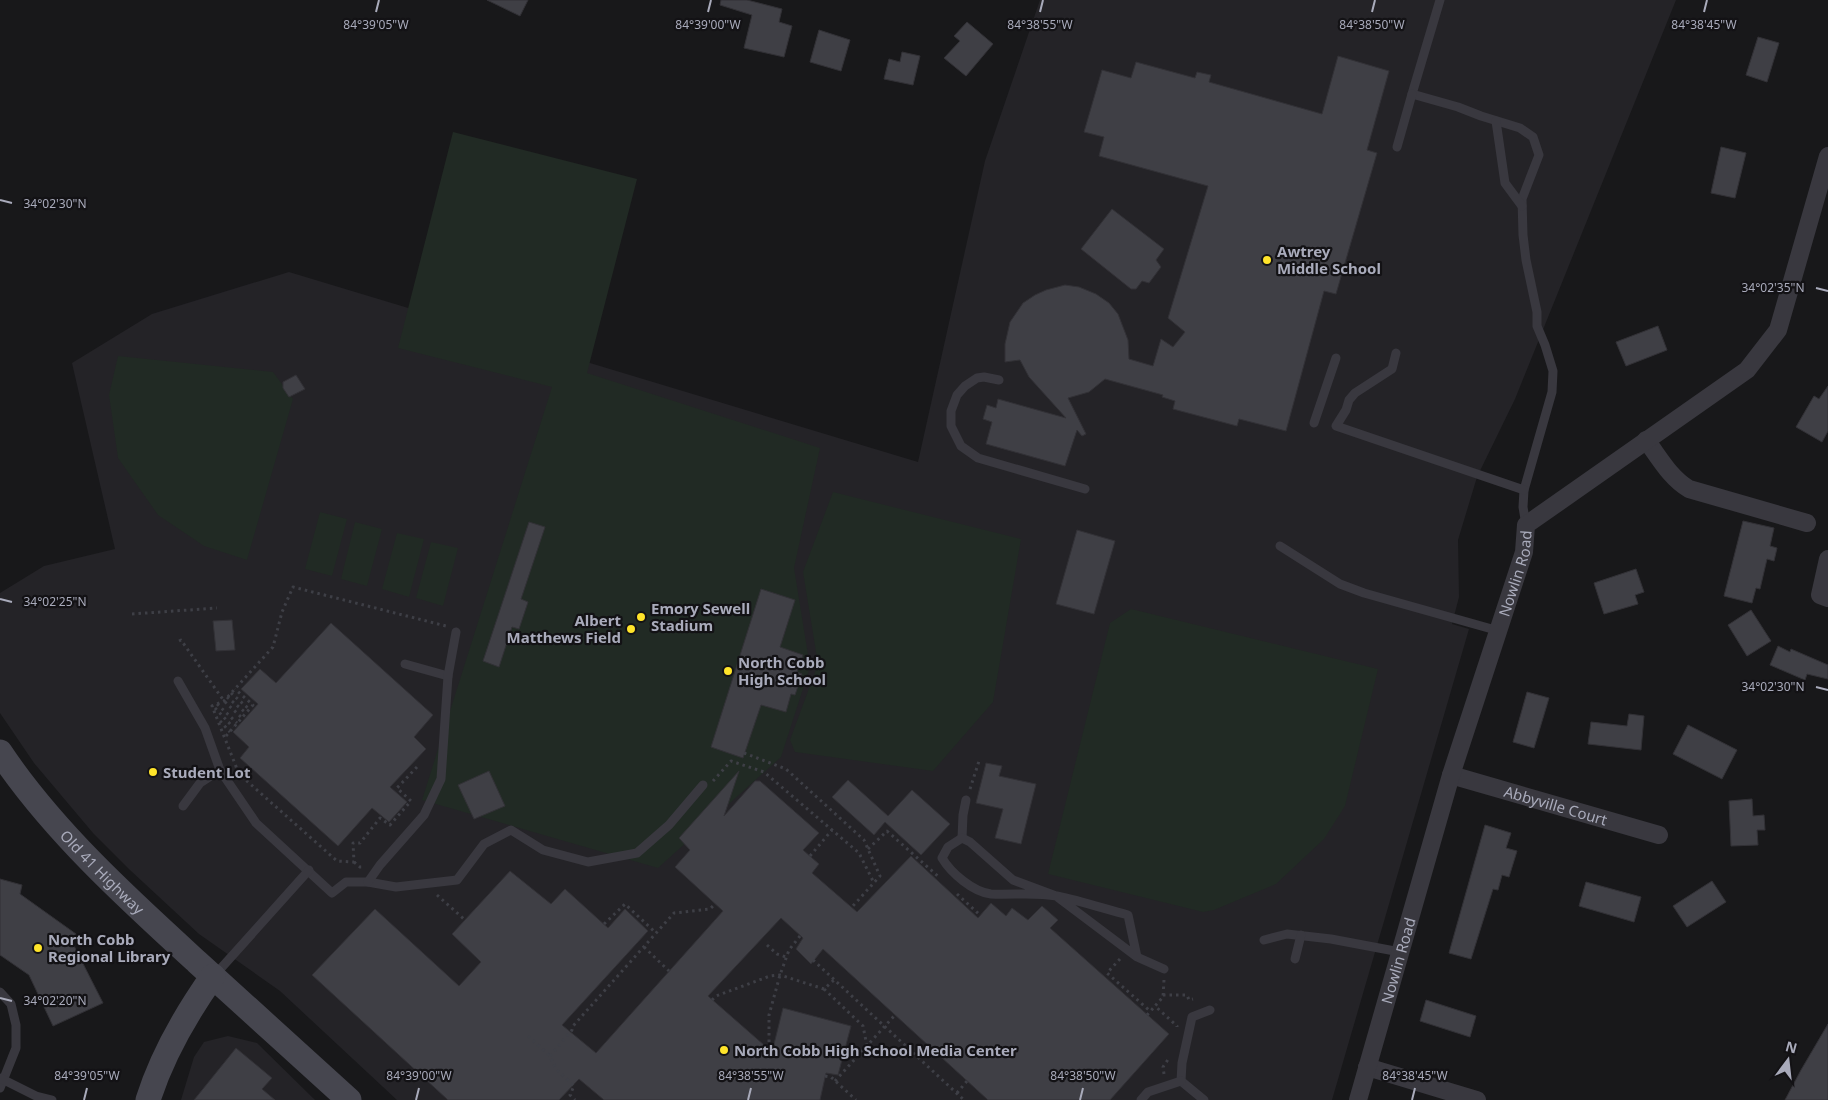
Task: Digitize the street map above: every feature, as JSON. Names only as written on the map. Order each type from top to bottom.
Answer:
[{"type":"main road","name":"Old 41 Highway","points":[[3,759],[76,845],[110,880],[349,1100]]},
{"type":"main road","points":[[148,1100],[170,1048],[192,1008],[213,976]]},
{"type":"street","name":"Nowlin Road","points":[[1358,1100],[1451,775],[1524,552],[1526,525],[1747,370],[1778,330],[1828,156]]},
{"type":"street","points":[[1646,440],[1671,474],[1688,489],[1807,523]]},
{"type":"street","points":[[1828,559],[1820,595],[1828,598]]},
{"type":"street","name":"Abbyville Court","points":[[1451,775],[1659,835]]},
{"type":"street","points":[[1367,1067],[1477,1100]]},
{"type":"lane","points":[[1397,147],[1440,0]]},
{"type":"lane","points":[[1412,94],[1458,106],[1468,112],[1527,131],[1533,137],[1537,146],[1539,154],[1522,199],[1523,235],[1526,260],[1537,312],[1536,326],[1545,345],[1553,371],[1553,381],[1552,392],[1524,490],[1526,525]]},
{"type":"lane","points":[[1496,121],[1505,183],[1522,206]]},
{"type":"lane","points":[[1396,353],[1392,369],[1355,393],[1349,400],[1346,410],[1336,426],[1524,490]]},
{"type":"lane","points":[[1314,423],[1336,358]]},
{"type":"lane","points":[[999,380],[984,376],[977,378],[965,386],[957,395],[951,411],[951,426],[960,446],[978,458],[1085,489]]},
{"type":"lane","points":[[1280,546],[1340,584],[1364,593],[1499,631]]},
{"type":"lane","points":[[368,882],[380,865],[424,816],[441,779],[448,676],[456,632]]},
{"type":"lane","points":[[405,664],[448,676]]},
{"type":"lane","points":[[178,681],[205,728],[220,770],[256,823],[332,893],[346,882],[368,882],[396,887],[457,880],[484,844],[512,830],[543,850],[588,862],[637,853],[669,826],[703,785]]},
{"type":"lane","points":[[183,806],[200,782],[220,770]]},
{"type":"lane","points":[[962,838],[966,800]]},
{"type":"lane","points":[[962,838],[970,842],[1013,880],[1056,896],[1128,916],[1137,957]]},
{"type":"lane","points":[[962,838],[948,847],[942,858],[948,868],[974,888],[989,894],[1024,893],[1056,896],[1137,957],[1164,969]]},
{"type":"lane","points":[[213,976],[309,870]]},
{"type":"lane","points":[[1264,940],[1287,934],[1301,935],[1400,952]]},
{"type":"lane","points":[[1295,959],[1301,935]]},
{"type":"lane","points":[[0,992],[11,1004],[16,1025],[16,1048],[1,1082],[36,1098],[52,1100]]},
{"type":"lane","points":[[1181,1081],[1182,1063],[1192,1017],[1210,1010]]},
{"type":"lane","points":[[1141,1100],[1148,1092],[1181,1081]]},
{"type":"lane","points":[[1181,1081],[1204,1100]]},
{"type":"path","points":[[212,706],[224,701],[274,646],[282,612],[293,587],[447,627]]},
{"type":"path","points":[[132,614],[218,608]]},
{"type":"path","points":[[179,641],[181,640],[224,701],[242,718]]},
{"type":"path","points":[[226,736],[253,705],[235,689]]},
{"type":"path","points":[[231,693],[249,710]]},
{"type":"path","points":[[227,697],[246,713]]},
{"type":"path","points":[[217,704],[237,723]]},
{"type":"path","points":[[212,706],[226,736],[239,774],[337,861],[354,862],[353,843],[360,842],[380,818],[390,825],[411,801],[397,788],[416,767]]},
{"type":"path","points":[[212,706],[234,727]]},
{"type":"path","points":[[218,719],[230,732]]},
{"type":"path","points":[[744,754],[786,769],[864,840],[880,876],[852,908]]},
{"type":"path","points":[[703,785],[709,786],[731,761],[764,772],[859,853],[874,883]]},
{"type":"path","points":[[966,800],[979,761]]},
{"type":"path","points":[[810,856],[832,830]]},
{"type":"path","points":[[868,848],[887,831],[943,881]]},
{"type":"path","points":[[951,888],[980,915]]},
{"type":"path","points":[[604,924],[624,904],[656,933]]},
{"type":"path","points":[[550,1056],[572,1030],[573,1026],[674,913],[710,910],[716,904]]},
{"type":"path","points":[[767,1048],[769,1046],[769,1015],[780,976],[789,950],[800,936]]},
{"type":"path","points":[[767,945],[777,954],[786,957]]},
{"type":"path","points":[[644,947],[670,971]]},
{"type":"path","points":[[1127,949],[1106,975],[1149,1013],[1163,995],[1164,969]]},
{"type":"path","points":[[813,960],[964,1100]]},
{"type":"path","points":[[712,1000],[716,996],[770,976],[780,976],[824,989],[863,1026],[867,1047]]},
{"type":"path","points":[[824,989],[834,980]]},
{"type":"path","points":[[1163,995],[1187,995],[1189,1000],[1193,999]]},
{"type":"path","points":[[1155,1006],[1177,1026],[1175,1035]]},
{"type":"path","points":[[835,1081],[895,1015]]},
{"type":"path","points":[[528,1036],[550,1056],[556,1070],[574,1086],[570,1095],[575,1100]]},
{"type":"path","points":[[1166,1086],[1163,1066],[1172,1053]]},
{"type":"path","points":[[825,1076],[831,1077],[856,1100]]},
{"type":"path","points":[[956,1093],[967,1081]]},
{"type":"shaded area","name":"North Cobb High School","points":[[1040,0],[1676,0],[1515,399],[1477,477],[1458,540],[1459,597],[1452,624],[1469,629],[1332,1100],[397,1100],[280,991],[199,934],[130,870],[93,833],[34,763],[0,713],[0,593],[44,566],[115,549],[72,363],[152,314],[289,272],[918,462],[985,161]]},
{"type":"shaded area","name":"Emory Sewell Stadium","points":[[453,132],[637,179],[587,373],[820,448],[794,568],[810,667],[781,757],[658,868],[422,800],[552,387],[398,348]]},
{"type":"shaded area","points":[[118,356],[273,372],[293,399],[247,560],[204,546],[158,515],[118,458],[109,395]]},
{"type":"shaded area","points":[[833,492],[1021,539],[993,702],[933,771],[795,752],[790,740],[818,664],[803,572]]},
{"type":"shaded area","points":[[320,512],[347,519],[332,576],[305,569]]},
{"type":"shaded area","points":[[355,522],[382,529],[367,586],[341,579]]},
{"type":"shaded area","points":[[397,533],[424,539],[409,597],[382,589]]},
{"type":"shaded area","points":[[431,542],[458,548],[443,606],[416,598]]},
{"type":"shaded area","points":[[1131,609],[1378,669],[1345,806],[1324,839],[1276,884],[1214,910],[1203,912],[1048,874],[1110,623]]},
{"type":"shaded area","points":[[228,1036],[257,1043],[315,1100],[181,1100],[194,1057],[204,1042]]},
{"type":"building","points":[[487,0],[528,0],[520,16]]},
{"type":"building","points":[[721,0],[747,0],[782,9],[779,22],[792,26],[784,57],[744,48],[752,15],[720,5]]},
{"type":"building","points":[[967,22],[993,44],[966,76],[944,58],[960,41],[954,36]]},
{"type":"building","points":[[819,30],[850,40],[841,71],[810,62]]},
{"type":"building","points":[[1758,37],[1779,43],[1767,82],[1746,75]]},
{"type":"building","points":[[902,52],[920,56],[913,85],[884,79],[889,59],[900,62]]},
{"type":"building","name":"Awtrey Middle School","points":[[1338,56],[1389,71],[1367,150],[1377,153],[1336,294],[1324,291],[1286,431],[1239,419],[1237,426],[1173,409],[1175,401],[1162,397],[1163,395],[1105,379],[1089,392],[1068,398],[1086,434],[1082,436],[1077,430],[1065,466],[986,444],[992,422],[983,419],[987,405],[996,408],[998,399],[1066,418],[1029,377],[1020,360],[1005,362],[1005,344],[1010,322],[1023,303],[1035,295],[1065,285],[1079,287],[1096,294],[1109,303],[1118,314],[1128,340],[1129,359],[1153,366],[1161,339],[1173,347],[1185,332],[1168,318],[1208,186],[1099,156],[1104,137],[1084,132],[1102,70],[1131,78],[1136,62],[1195,78],[1197,72],[1211,75],[1209,82],[1322,114]]},
{"type":"building","points":[[1721,147],[1746,153],[1735,198],[1711,193]]},
{"type":"building","points":[[1112,209],[1164,249],[1156,260],[1161,267],[1149,283],[1142,281],[1136,289],[1131,289],[1081,249]]},
{"type":"building","points":[[1658,326],[1667,350],[1626,366],[1616,342]]},
{"type":"building","points":[[296,375],[305,389],[289,397],[283,388],[283,382]]},
{"type":"building","points":[[1828,386],[1828,431],[1822,442],[1796,427],[1814,396],[1819,399]]},
{"type":"building","points":[[1743,521],[1774,528],[1770,546],[1777,548],[1774,561],[1767,559],[1760,589],[1756,588],[1752,603],[1724,596]]},
{"type":"building","points":[[529,522],[545,527],[521,599],[528,602],[519,629],[512,627],[499,667],[483,661]]},
{"type":"building","points":[[1077,530],[1115,541],[1094,614],[1056,604]]},
{"type":"building","points":[[1636,569],[1644,592],[1635,595],[1638,604],[1604,614],[1594,583]]},
{"type":"building","points":[[761,589],[795,600],[780,647],[803,655],[797,672],[802,674],[795,695],[791,694],[786,712],[761,705],[743,758],[711,747]]},
{"type":"building","points":[[1751,610],[1771,641],[1747,656],[1728,625]]},
{"type":"building","points":[[232,620],[235,650],[216,651],[213,621]]},
{"type":"building","points":[[331,623],[433,715],[414,737],[426,749],[390,787],[407,802],[389,822],[372,808],[338,846],[240,758],[249,747],[233,732],[258,704],[241,689],[260,669],[276,683]]},
{"type":"building","points":[[1778,646],[1790,652],[1791,649],[1828,665],[1828,679],[1807,674],[1805,680],[1770,665]]},
{"type":"building","points":[[1527,692],[1549,698],[1534,748],[1513,742]]},
{"type":"building","points":[[1629,714],[1644,716],[1641,750],[1588,744],[1591,722],[1627,726]]},
{"type":"building","points":[[1688,725],[1737,750],[1722,779],[1673,754]]},
{"type":"building","points":[[986,763],[1002,766],[999,776],[1036,784],[1021,844],[995,838],[1003,809],[976,803]]},
{"type":"building","points":[[489,771],[505,806],[474,819],[458,785]]},
{"type":"building","points":[[739,771],[724,816],[755,781],[760,781],[819,833],[803,850],[819,864],[812,873],[857,912],[911,856],[978,918],[991,903],[1006,916],[1012,908],[1028,920],[1042,906],[1058,920],[1050,928],[1169,1034],[1110,1100],[988,1100],[823,949],[811,964],[796,949],[803,938],[781,918],[708,996],[772,1052],[783,1008],[851,1026],[838,1075],[826,1073],[820,1100],[604,1100],[579,1079],[559,1100],[448,1100],[312,975],[375,909],[459,986],[481,962],[452,934],[510,871],[551,904],[565,889],[608,928],[625,909],[648,931],[562,1025],[596,1053],[723,911],[675,867],[690,850],[679,838]]},
{"type":"building","points":[[848,780],[888,816],[912,790],[950,824],[921,855],[885,822],[874,835],[832,797]]},
{"type":"building","points":[[1752,799],[1753,816],[1764,815],[1765,830],[1757,830],[1758,845],[1731,846],[1729,801]]},
{"type":"building","points":[[1485,825],[1511,833],[1506,848],[1517,851],[1509,877],[1502,875],[1498,890],[1493,889],[1471,959],[1449,953]]},
{"type":"building","name":"North Cobb Regional Library","points":[[0,879],[22,885],[20,894],[76,934],[72,942],[103,1003],[53,1026],[29,975],[0,955]]},
{"type":"building","points":[[1712,881],[1726,902],[1687,927],[1673,906]]},
{"type":"building","points":[[1586,882],[1641,897],[1634,922],[1579,906]]},
{"type":"building","points":[[1426,1000],[1476,1016],[1470,1037],[1420,1021]]},
{"type":"building","points":[[1828,1024],[1828,1100],[1785,1100],[1801,1070]]},
{"type":"building","points":[[236,1048],[272,1078],[262,1089],[275,1100],[194,1100]]},
{"type":"place","name":"Awtrey Middle School","points":[[1267,260]]},
{"type":"place","name":"Emory Sewell Stadium","points":[[641,617]]},
{"type":"place","name":"Albert Matthews Field","points":[[631,629]]},
{"type":"place","name":"North Cobb High School","points":[[728,671]]},
{"type":"place","name":"Student Lot","points":[[153,772]]},
{"type":"place","name":"North Cobb Regional Library","points":[[38,948]]},
{"type":"place","name":"North Cobb High School Media Center","points":[[724,1050]]}]
